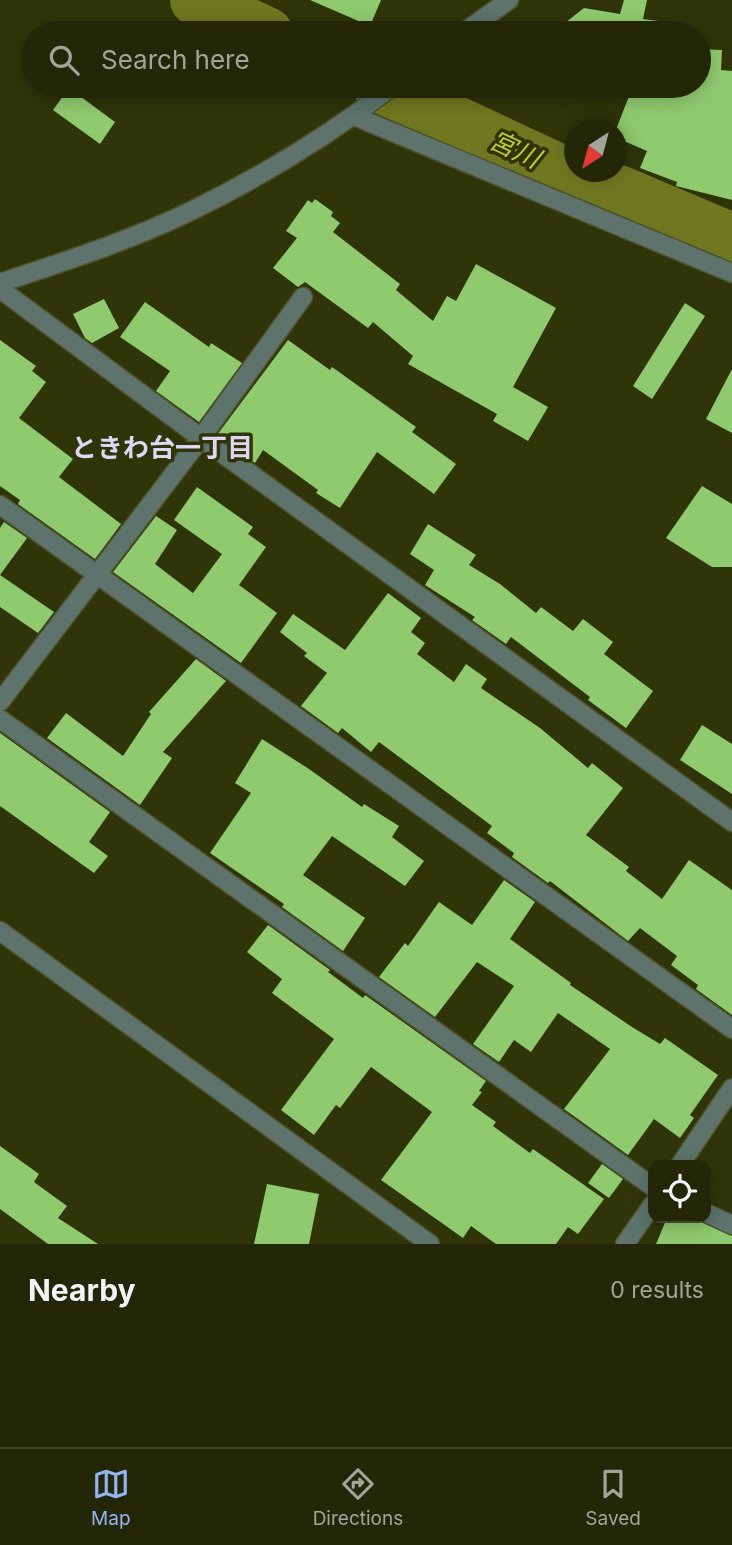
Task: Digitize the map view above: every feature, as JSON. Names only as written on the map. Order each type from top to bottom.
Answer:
[{"type":"street","points":[[480,21],[509,0]]},
{"type":"street","points":[[0,283],[85,254],[187,213],[275,166],[377,98]]},
{"type":"street","points":[[354,116],[732,273]]},
{"type":"street","points":[[0,289],[201,438],[732,822]]},
{"type":"street","points":[[0,702],[201,438],[303,297]]},
{"type":"street","points":[[0,505],[732,1029]]},
{"type":"street","points":[[0,719],[648,1183]]},
{"type":"street","points":[[0,931],[430,1244]]},
{"type":"street","points":[[683,1160],[732,1088]]},
{"type":"street","points":[[625,1244],[648,1211]]},
{"type":"street","points":[[711,1215],[732,1225]]},
{"type":"building","points":[[310,0],[381,0],[372,21],[358,21]]},
{"type":"building","points":[[624,0],[647,0],[643,19],[658,21],[567,21],[584,8],[620,14]]},
{"type":"building","points":[[711,50],[722,50],[721,70],[732,71],[732,200],[676,186],[677,182],[640,168],[647,151],[627,142],[627,119],[620,119],[628,98],[711,98]]},
{"type":"building","points":[[62,98],[83,98],[115,122],[100,144],[53,110]]},
{"type":"building","points":[[315,199],[333,212],[331,216],[340,223],[333,232],[400,284],[396,290],[433,321],[447,296],[456,301],[476,264],[556,308],[513,387],[548,407],[528,441],[493,421],[497,414],[408,364],[413,356],[373,322],[368,328],[305,282],[298,287],[273,268],[297,238],[286,231],[308,200],[312,203]]},
{"type":"building","points":[[104,299],[119,328],[92,343],[85,338],[73,314]]},
{"type":"building","points":[[145,302],[209,347],[211,343],[242,363],[199,422],[156,391],[170,371],[120,337]]},
{"type":"building","points":[[685,303],[705,316],[652,399],[633,386]]},
{"type":"building","points":[[0,340],[36,366],[32,371],[46,382],[19,418],[73,459],[59,477],[121,524],[95,559],[18,504],[20,500],[0,486]]},
{"type":"building","points":[[288,340],[330,370],[332,367],[416,427],[412,432],[456,464],[434,494],[377,452],[340,508],[316,493],[318,490],[263,450],[255,463],[217,435]]},
{"type":"building","points":[[732,369],[732,433],[706,419]]},
{"type":"building","points":[[702,486],[732,504],[732,567],[712,567],[666,538]]},
{"type":"building","points":[[197,487],[253,527],[248,534],[266,547],[239,585],[277,613],[241,663],[113,572],[156,516],[177,530],[155,564],[193,593],[222,554],[174,520]]},
{"type":"building","points":[[4,522],[27,538],[0,575],[0,528]]},
{"type":"building","points":[[428,524],[476,555],[469,565],[500,584],[536,613],[541,607],[573,631],[583,619],[613,642],[604,654],[653,691],[626,728],[511,637],[506,644],[472,620],[475,617],[425,585],[434,570],[410,554]]},
{"type":"building","points":[[0,575],[54,612],[38,633],[0,607]]},
{"type":"building","points":[[388,593],[421,618],[411,632],[425,643],[417,654],[454,682],[466,664],[487,679],[481,688],[540,728],[588,768],[592,763],[623,788],[586,835],[629,867],[626,871],[662,899],[689,860],[732,890],[732,1015],[696,989],[698,985],[671,965],[677,956],[640,928],[628,941],[550,881],[548,883],[512,857],[514,853],[487,833],[492,826],[379,742],[371,752],[342,728],[338,733],[301,706],[327,673],[304,656],[307,653],[280,632],[293,614],[345,650]]},
{"type":"building","points":[[196,659],[226,681],[163,752],[172,758],[140,805],[47,738],[66,713],[123,756],[151,714],[149,712]]},
{"type":"building","points":[[702,725],[732,744],[732,794],[680,760]]},
{"type":"building","points":[[0,733],[110,812],[89,842],[108,856],[94,873],[0,806]]},
{"type":"building","points":[[262,739],[362,807],[364,804],[399,826],[392,837],[424,861],[405,886],[332,836],[303,875],[365,918],[343,951],[282,907],[284,904],[210,853],[251,793],[235,783]]},
{"type":"building","points":[[504,880],[535,902],[510,939],[571,983],[570,985],[632,1027],[660,1044],[665,1038],[718,1075],[690,1115],[694,1118],[680,1138],[654,1119],[628,1155],[564,1109],[610,1049],[558,1013],[531,1052],[514,1040],[499,1062],[473,1044],[514,986],[477,962],[435,1017],[379,977],[405,943],[408,946],[439,902],[472,925]]},
{"type":"building","points":[[268,925],[363,998],[365,995],[486,1081],[472,1105],[496,1122],[493,1126],[530,1153],[533,1149],[604,1199],[578,1234],[568,1227],[556,1244],[496,1244],[471,1226],[463,1238],[381,1180],[432,1112],[371,1067],[340,1108],[336,1105],[314,1135],[281,1110],[334,1039],[272,993],[282,979],[247,952]]},
{"type":"building","points":[[0,1146],[39,1174],[34,1182],[67,1206],[58,1218],[98,1244],[48,1244],[0,1209]]},
{"type":"building","points":[[602,1164],[623,1179],[609,1198],[588,1183]]},
{"type":"building","points":[[267,1184],[319,1194],[309,1244],[254,1244]]},
{"type":"building","points":[[665,1223],[704,1223],[732,1236],[732,1244],[656,1244]]},
{"type":"waterway","name":"宮川","points":[[196,0],[241,21]]},
{"type":"waterway","name":"宮川","points":[[405,98],[570,175],[621,192],[732,239]]},
{"type":"district","name":"ときわ台一丁目","points":[[162,447]]}]
